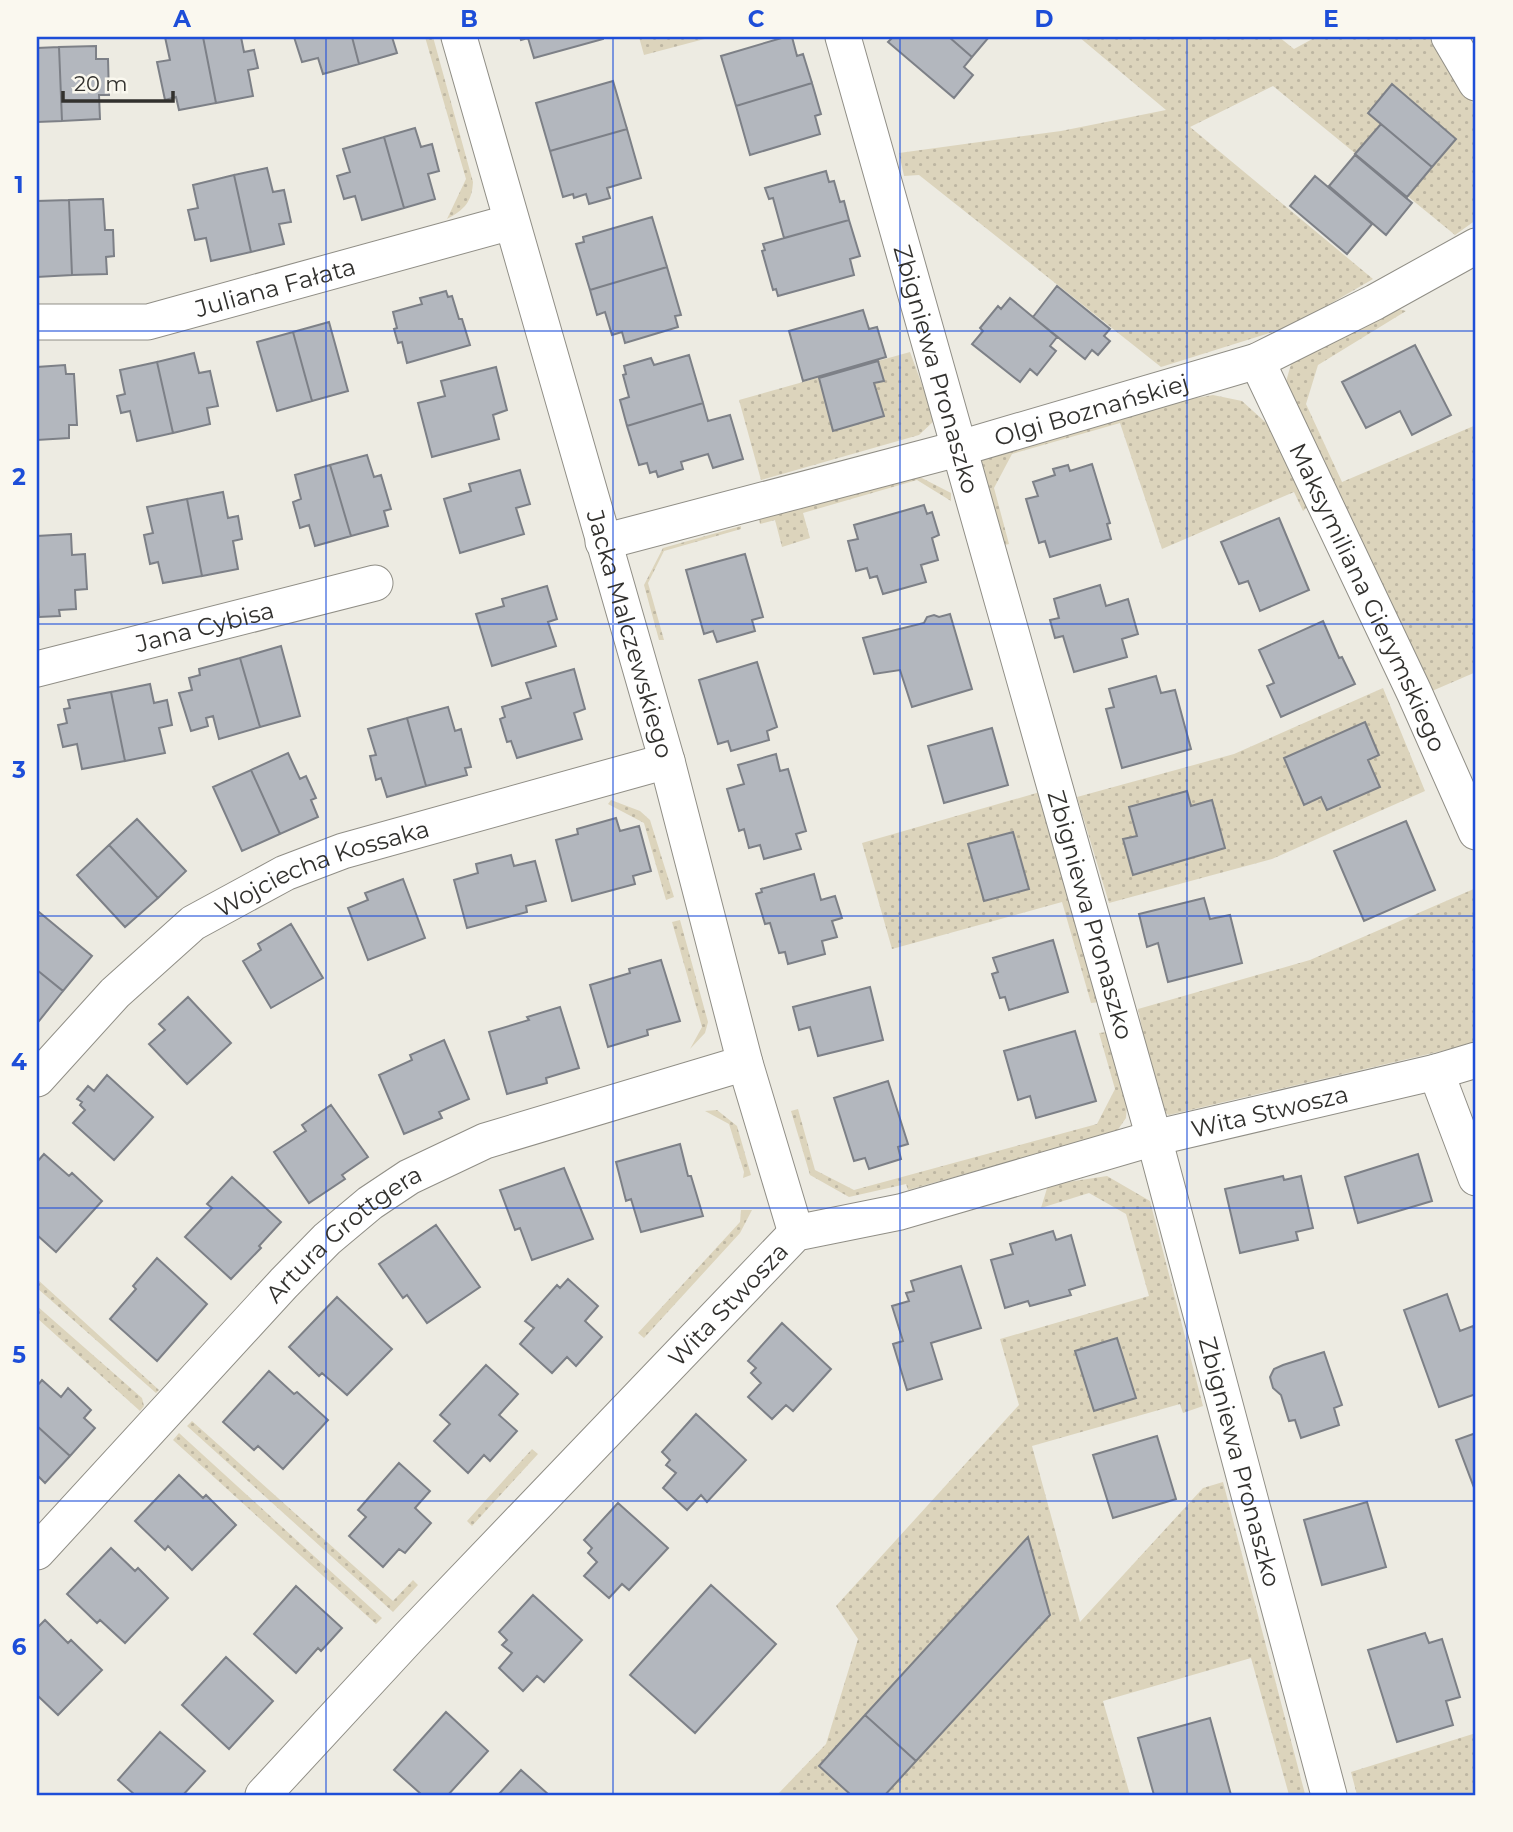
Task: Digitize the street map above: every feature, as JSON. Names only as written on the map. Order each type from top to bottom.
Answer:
[{"type":"street","name":"Jacka Malczewskiego","points":[[459,37],[667,761],[745,1063],[796,1233]]},
{"type":"street","name":"Zbigniewa Pronaszko","points":[[842,37],[1154,1138],[1329,1795]]},
{"type":"street","points":[[1449,37],[1476,83]]},
{"type":"street","name":"Juliana Fałata","points":[[37,322],[148,322],[511,222]]},
{"type":"street","name":"Olgi Boznańskiej","points":[[603,542],[957,449],[1257,361],[1375,302],[1476,246]]},
{"type":"street","name":"Maksymiliana Gierymskiego","points":[[1257,361],[1414,692],[1476,832]]},
{"type":"street","name":"Jana Cybisa","points":[[37,669],[374,583]]},
{"type":"street","name":"Wojciecha Kossaka","points":[[37,1079],[115,993],[193,923],[285,873],[343,851],[667,761]]},
{"type":"street","name":"Wita Stwosza","points":[[264,1795],[410,1636],[796,1233],[900,1212],[1154,1138],[1436,1072],[1476,1060]]},
{"type":"street","name":"Artura Grottgera","points":[[37,1552],[284,1283],[327,1239],[370,1203],[409,1177],[485,1141],[745,1063]]},
{"type":"street","points":[[1436,1072],[1476,1178]]},
{"type":"shaded area","points":[[425,37],[433,37],[473,182],[466,205],[447,219],[466,179]]},
{"type":"shaded area","points":[[639,37],[712,37],[644,55]]},
{"type":"shaded area","points":[[1079,37],[1279,37],[1294,49],[1316,37],[1434,37],[1476,109],[1476,220],[1455,235],[1273,86],[1190,127],[1373,279],[1292,326],[1161,367],[919,175],[904,176],[899,153],[1061,131],[1166,110]]},
{"type":"shaded area","points":[[1391,307],[1406,311],[1318,365],[1306,404],[1342,482],[1476,425],[1476,672],[1432,691],[1282,396],[1291,364]]},
{"type":"shaded area","points":[[910,352],[935,420],[919,435],[761,480],[739,400]]},
{"type":"shaded area","points":[[1213,395],[1242,401],[1274,430],[1312,502],[1303,511],[1294,492],[1162,549],[1120,423],[1012,454],[994,488],[1009,544],[1000,546],[977,467],[989,453],[1141,408]]},
{"type":"shaded area","points":[[916,475],[951,493],[951,501],[917,480],[803,513],[810,538],[782,547],[775,520],[760,524],[759,518]]},
{"type":"shaded area","points":[[741,526],[741,529],[664,551],[648,583],[664,640],[659,640],[644,585],[663,548]]},
{"type":"shaded area","points":[[1383,688],[1425,791],[1272,859],[1109,903],[1077,797],[1234,754]]},
{"type":"shaded area","points":[[1040,792],[1100,1002],[1091,1003],[1062,902],[892,949],[862,843]]},
{"type":"shaded area","points":[[611,800],[640,811],[650,820],[674,897],[666,900],[644,823],[608,804]]},
{"type":"shaded area","points":[[1476,888],[1476,1043],[1169,1115],[1159,1110],[1138,1009],[1310,960]]},
{"type":"shaded area","points":[[680,920],[708,1022],[705,1033],[690,1049],[702,1027],[672,922]]},
{"type":"shaded area","points":[[1107,1032],[1127,1103],[1126,1118],[1117,1131],[908,1190],[906,1184],[849,1197],[810,1175],[791,1111],[798,1109],[815,1170],[854,1190],[1097,1124],[1115,1089],[1099,1033]]},
{"type":"shaded area","points":[[717,1110],[737,1126],[751,1175],[743,1178],[744,1172],[729,1124],[705,1111]]},
{"type":"shaded area","points":[[1107,1176],[1150,1201],[1203,1406],[1183,1413],[1180,1404],[1032,1446],[1080,1622],[1203,1488],[1223,1482],[1305,1794],[1289,1795],[1251,1658],[1103,1701],[1130,1795],[777,1795],[826,1744],[858,1639],[836,1606],[1019,1405],[1000,1339],[1149,1296],[1126,1214],[1089,1193],[1041,1208],[1048,1185]]},
{"type":"shaded area","points":[[741,1210],[752,1210],[740,1233],[644,1338],[638,1333],[740,1222]]},
{"type":"shaded area","points":[[37,1279],[159,1390],[156,1393],[37,1288]]},
{"type":"shaded area","points":[[37,1306],[142,1398],[144,1406],[140,1411],[37,1318]]},
{"type":"shaded area","points":[[192,1421],[393,1601],[413,1580],[418,1585],[393,1612],[187,1426]]},
{"type":"shaded area","points":[[179,1433],[382,1618],[376,1624],[173,1440]]},
{"type":"shaded area","points":[[532,1449],[538,1454],[472,1526],[467,1521]]},
{"type":"shaded area","points":[[1476,1733],[1476,1795],[1357,1795],[1351,1772]]},
{"type":"building","points":[[165,37],[203,37],[216,103],[179,110],[176,97],[165,100],[157,62],[170,60]]},
{"type":"building","points":[[203,37],[241,37],[244,52],[254,50],[258,68],[248,70],[253,96],[216,103]]},
{"type":"building","points":[[294,37],[352,37],[359,64],[323,74],[318,58],[302,62]]},
{"type":"building","points":[[352,37],[392,37],[397,53],[359,64]]},
{"type":"building","points":[[520,37],[603,39],[534,58],[528,38],[521,40]]},
{"type":"building","points":[[792,37],[797,56],[803,54],[812,83],[736,106],[721,56]]},
{"type":"building","points":[[893,37],[949,37],[972,57],[964,67],[973,75],[954,98],[888,42]]},
{"type":"building","points":[[949,37],[989,37],[972,57]]},
{"type":"building","points":[[96,46],[96,59],[108,59],[109,95],[99,95],[100,119],[62,121],[59,47]]},
{"type":"building","points":[[59,47],[62,121],[37,122],[37,48]]},
{"type":"building","points":[[613,81],[627,129],[550,151],[536,103]]},
{"type":"building","points":[[812,83],[821,114],[815,116],[820,134],[750,155],[736,106]]},
{"type":"building","points":[[1392,84],[1456,139],[1432,167],[1368,113]]},
{"type":"building","points":[[1381,124],[1432,167],[1407,197],[1355,154]]},
{"type":"building","points":[[415,128],[421,147],[432,144],[439,171],[428,174],[435,199],[404,208],[384,137]]},
{"type":"building","points":[[627,129],[641,178],[607,188],[610,198],[589,204],[586,194],[574,198],[573,194],[563,197],[550,151]]},
{"type":"building","points":[[384,137],[404,208],[362,220],[355,196],[344,199],[337,176],[350,172],[343,149]]},
{"type":"building","points":[[1355,155],[1412,203],[1386,235],[1329,186]]},
{"type":"building","points":[[267,168],[273,192],[284,190],[291,222],[279,224],[284,244],[251,252],[234,175]]},
{"type":"building","points":[[826,171],[829,182],[834,181],[840,202],[844,201],[849,220],[784,238],[773,198],[769,199],[765,188]]},
{"type":"building","points":[[234,175],[251,252],[211,261],[206,238],[195,240],[188,210],[198,208],[193,185]]},
{"type":"building","points":[[1315,176],[1372,224],[1347,254],[1290,206]]},
{"type":"building","points":[[103,199],[105,230],[113,230],[114,256],[106,257],[107,274],[72,275],[69,200]]},
{"type":"building","points":[[69,200],[72,275],[37,277],[37,201]]},
{"type":"building","points":[[652,217],[667,267],[590,290],[576,244],[584,242],[583,237]]},
{"type":"building","points":[[849,220],[860,256],[850,259],[854,275],[778,296],[776,289],[773,290],[762,251],[765,250],[763,244]]},
{"type":"building","points":[[667,267],[681,315],[675,316],[678,327],[625,343],[622,332],[612,335],[605,312],[597,315],[590,290]]},
{"type":"building","points":[[1057,286],[1110,329],[1104,336],[1110,341],[1098,355],[1092,350],[1085,359],[1033,317]]},
{"type":"building","points":[[446,291],[448,297],[452,296],[470,345],[407,363],[402,342],[398,343],[394,329],[397,328],[393,312],[422,304],[420,298]]},
{"type":"building","points":[[1010,298],[1057,337],[1050,346],[1056,351],[1037,375],[1030,369],[1020,382],[972,344],[983,331],[980,328],[998,306],[1001,309]]},
{"type":"building","points":[[863,310],[869,329],[877,327],[886,357],[803,381],[789,331]]},
{"type":"building","points":[[329,322],[348,391],[312,401],[293,332]]},
{"type":"building","points":[[293,332],[312,401],[277,411],[257,342]]},
{"type":"building","points":[[1415,345],[1451,415],[1412,435],[1400,411],[1366,428],[1342,382]]},
{"type":"building","points":[[194,353],[199,373],[210,371],[218,406],[207,408],[210,424],[173,433],[157,362]]},
{"type":"building","points":[[689,355],[703,403],[627,426],[620,400],[629,397],[623,375],[626,374],[624,366],[651,358],[654,365]]},
{"type":"building","points":[[878,361],[884,381],[874,383],[884,416],[833,431],[819,378]]},
{"type":"building","points":[[157,362],[173,433],[137,441],[130,411],[121,413],[117,396],[125,394],[120,370]]},
{"type":"building","points":[[65,365],[66,374],[74,374],[77,425],[69,425],[69,438],[37,440],[37,367]]},
{"type":"building","points":[[496,367],[507,410],[493,415],[499,439],[432,457],[418,403],[445,396],[441,381]]},
{"type":"building","points":[[703,403],[708,421],[730,415],[743,459],[713,468],[708,454],[681,462],[683,469],[658,477],[656,471],[650,473],[647,463],[639,465],[627,426]]},
{"type":"building","points":[[367,455],[374,477],[381,475],[391,509],[384,511],[388,526],[351,536],[330,465]]},
{"type":"building","points":[[1092,464],[1110,523],[1107,524],[1111,539],[1050,557],[1045,541],[1039,543],[1026,499],[1038,496],[1033,482],[1055,475],[1053,469],[1068,465],[1070,471]]},
{"type":"building","points":[[330,465],[351,536],[315,546],[309,525],[300,528],[293,502],[301,499],[295,475]]},
{"type":"building","points":[[520,470],[530,504],[516,508],[524,534],[460,553],[444,499],[471,491],[469,484]]},
{"type":"building","points":[[223,492],[228,518],[238,516],[242,539],[233,541],[238,569],[202,576],[187,499]]},
{"type":"building","points":[[187,499],[202,576],[163,583],[158,562],[150,564],[144,535],[153,533],[147,507]]},
{"type":"building","points":[[924,505],[927,514],[932,512],[939,535],[932,538],[938,560],[921,565],[926,582],[883,594],[877,576],[870,578],[867,568],[856,571],[848,541],[858,539],[854,525]]},
{"type":"building","points":[[1279,518],[1309,590],[1260,611],[1248,581],[1239,584],[1221,542]]},
{"type":"building","points":[[71,534],[72,555],[85,554],[87,589],[75,590],[76,609],[59,610],[60,616],[39,617],[37,536]]},
{"type":"building","points":[[745,554],[763,617],[752,620],[755,631],[717,642],[713,631],[704,634],[686,570]]},
{"type":"building","points":[[1100,585],[1106,606],[1128,599],[1138,634],[1122,639],[1127,657],[1074,672],[1063,636],[1055,638],[1050,620],[1059,618],[1054,599]]},
{"type":"building","points":[[547,586],[557,619],[548,622],[556,646],[492,666],[476,614],[504,606],[502,599]]},
{"type":"building","points":[[950,614],[972,689],[912,707],[900,670],[874,674],[863,638],[924,623],[927,617],[934,615],[939,617]]},
{"type":"building","points":[[1323,621],[1339,658],[1342,657],[1355,684],[1281,717],[1267,686],[1274,683],[1259,650]]},
{"type":"building","points":[[281,646],[300,716],[260,727],[240,658]]},
{"type":"building","points":[[240,658],[260,727],[219,739],[213,716],[206,718],[208,726],[191,731],[179,693],[192,690],[189,678],[200,675],[199,669]]},
{"type":"building","points":[[757,662],[777,727],[767,731],[769,740],[731,751],[728,741],[718,744],[699,680]]},
{"type":"building","points":[[574,669],[585,709],[574,713],[582,739],[517,758],[511,741],[507,742],[500,719],[505,717],[502,707],[531,698],[526,683]]},
{"type":"building","points":[[1156,676],[1161,693],[1175,690],[1191,749],[1122,768],[1106,709],[1114,707],[1109,689]]},
{"type":"building","points":[[150,684],[154,703],[167,700],[172,725],[159,728],[165,753],[125,761],[111,692]]},
{"type":"building","points":[[111,692],[125,761],[82,769],[77,744],[63,747],[58,725],[67,723],[64,709],[70,708],[68,700]]},
{"type":"building","points":[[448,707],[455,731],[461,729],[471,767],[465,768],[467,775],[426,786],[407,718]]},
{"type":"building","points":[[407,718],[426,786],[387,797],[381,778],[376,780],[370,756],[376,755],[368,729]]},
{"type":"building","points":[[1365,722],[1379,755],[1368,760],[1380,787],[1327,810],[1321,797],[1304,805],[1284,758]]},
{"type":"building","points":[[992,728],[1008,785],[944,803],[928,746]]},
{"type":"building","points":[[288,753],[300,779],[306,776],[316,798],[311,800],[318,817],[280,834],[251,770]]},
{"type":"building","points":[[776,754],[780,771],[788,769],[806,831],[796,834],[801,849],[764,859],[760,845],[749,848],[744,829],[739,831],[727,789],[744,784],[738,765]]},
{"type":"building","points":[[251,770],[280,834],[242,851],[213,787]]},
{"type":"building","points":[[1187,791],[1191,806],[1212,800],[1225,848],[1133,875],[1123,839],[1137,836],[1129,807]]},
{"type":"building","points":[[616,818],[620,831],[639,826],[651,871],[633,876],[635,884],[572,901],[556,840],[578,834],[577,829]]},
{"type":"building","points":[[137,819],[186,871],[158,898],[109,845]]},
{"type":"building","points":[[1406,821],[1435,890],[1364,921],[1334,851]]},
{"type":"building","points":[[1013,832],[1029,889],[984,901],[968,844]]},
{"type":"building","points":[[109,845],[158,898],[125,927],[77,875]]},
{"type":"building","points":[[511,855],[514,866],[535,861],[546,901],[526,906],[527,912],[467,928],[454,880],[478,873],[476,864]]},
{"type":"building","points":[[814,874],[821,900],[835,896],[842,918],[832,921],[837,937],[822,941],[825,954],[788,964],[785,952],[779,953],[770,923],[765,924],[756,894],[762,892],[761,889]]},
{"type":"building","points":[[403,879],[425,938],[368,960],[348,908],[368,900],[365,893]]},
{"type":"building","points":[[1204,898],[1210,919],[1230,915],[1242,963],[1168,982],[1158,943],[1147,947],[1139,914]]},
{"type":"building","points":[[39,912],[92,956],[63,991],[37,970]]},
{"type":"building","points":[[291,924],[323,978],[271,1008],[243,961],[261,950],[258,944]]},
{"type":"building","points":[[1053,940],[1068,992],[1009,1010],[1005,997],[1000,998],[992,974],[998,972],[993,958]]},
{"type":"building","points":[[661,960],[680,1021],[647,1030],[648,1035],[608,1047],[590,985],[630,973],[629,969]]},
{"type":"building","points":[[37,970],[63,991],[39,1021],[37,1020]]},
{"type":"building","points":[[870,987],[883,1040],[818,1056],[810,1027],[799,1030],[793,1007]]},
{"type":"building","points":[[188,997],[231,1043],[187,1084],[149,1044],[165,1030],[159,1024]]},
{"type":"building","points":[[560,1007],[579,1068],[546,1078],[547,1083],[507,1094],[489,1032]]},
{"type":"building","points":[[1075,1031],[1096,1101],[1036,1118],[1030,1096],[1018,1100],[1004,1051]]},
{"type":"building","points":[[444,1040],[469,1099],[439,1112],[442,1118],[404,1134],[379,1075],[412,1060],[410,1055]]},
{"type":"building","points":[[107,1075],[153,1117],[114,1160],[73,1123],[85,1110],[80,1105],[82,1102],[77,1099],[88,1086],[94,1091]]},
{"type":"building","points":[[888,1081],[908,1144],[898,1147],[901,1159],[869,1169],[865,1158],[854,1161],[834,1098]]},
{"type":"building","points":[[331,1105],[368,1157],[342,1175],[345,1179],[309,1203],[274,1152],[306,1131],[302,1125]]},
{"type":"building","points":[[680,1144],[688,1176],[691,1176],[703,1216],[641,1232],[631,1199],[626,1201],[616,1162]]},
{"type":"building","points":[[44,1154],[69,1176],[72,1173],[102,1201],[56,1252],[37,1235],[37,1162]]},
{"type":"building","points":[[1418,1154],[1432,1201],[1358,1223],[1345,1177]]},
{"type":"building","points":[[564,1168],[593,1239],[532,1260],[520,1228],[515,1230],[500,1190]]},
{"type":"building","points":[[1283,1176],[1284,1180],[1301,1176],[1313,1228],[1296,1232],[1298,1240],[1240,1253],[1225,1189]]},
{"type":"building","points":[[232,1177],[281,1222],[259,1246],[261,1248],[231,1279],[185,1237],[212,1208],[207,1204]]},
{"type":"building","points":[[436,1225],[480,1287],[427,1323],[407,1295],[403,1298],[379,1264]]},
{"type":"building","points":[[1053,1231],[1056,1240],[1071,1235],[1085,1285],[1069,1290],[1071,1295],[1030,1306],[1028,1301],[1005,1308],[991,1260],[1013,1254],[1010,1244]]},
{"type":"building","points":[[157,1258],[207,1304],[157,1361],[110,1319],[136,1289],[133,1286]]},
{"type":"building","points":[[961,1266],[981,1328],[931,1343],[942,1379],[907,1390],[893,1344],[903,1341],[892,1306],[909,1301],[906,1293],[914,1291],[911,1281]]},
{"type":"building","points":[[568,1279],[598,1306],[585,1321],[602,1337],[576,1366],[567,1357],[552,1373],[520,1344],[534,1328],[525,1321],[557,1285],[560,1288]]},
{"type":"building","points":[[1447,1294],[1460,1331],[1473,1326],[1476,1336],[1476,1394],[1439,1407],[1404,1310]]},
{"type":"building","points":[[337,1297],[392,1349],[347,1395],[322,1373],[319,1376],[289,1347]]},
{"type":"building","points":[[782,1323],[831,1369],[793,1411],[786,1405],[772,1419],[748,1397],[761,1383],[751,1373],[756,1368],[748,1361]]},
{"type":"building","points":[[1117,1338],[1136,1398],[1094,1411],[1075,1351]]},
{"type":"building","points":[[1324,1352],[1342,1405],[1334,1408],[1339,1425],[1301,1438],[1295,1420],[1289,1421],[1281,1395],[1273,1388],[1270,1377],[1274,1369]]},
{"type":"building","points":[[486,1365],[518,1394],[499,1415],[517,1431],[490,1461],[484,1455],[468,1473],[434,1441],[450,1424],[440,1415]]},
{"type":"building","points":[[269,1371],[328,1420],[283,1469],[258,1446],[254,1450],[223,1422]]},
{"type":"building","points":[[42,1380],[61,1397],[68,1388],[91,1410],[84,1418],[95,1428],[70,1456],[37,1426],[37,1386]]},
{"type":"building","points":[[696,1414],[746,1460],[707,1502],[701,1495],[687,1510],[663,1488],[676,1473],[666,1465],[670,1460],[662,1452]]},
{"type":"building","points":[[37,1426],[70,1456],[45,1483],[37,1475]]},
{"type":"building","points":[[1476,1433],[1476,1493],[1456,1440]]},
{"type":"building","points":[[1157,1436],[1176,1499],[1113,1518],[1093,1455]]},
{"type":"building","points":[[399,1463],[430,1491],[415,1508],[431,1523],[405,1553],[399,1549],[383,1567],[349,1536],[366,1517],[358,1510]]},
{"type":"building","points":[[179,1475],[203,1498],[206,1495],[236,1525],[192,1570],[168,1546],[165,1550],[135,1521]]},
{"type":"building","points":[[1367,1502],[1386,1567],[1322,1585],[1304,1520]]},
{"type":"building","points":[[618,1503],[668,1548],[629,1590],[622,1584],[609,1598],[584,1576],[597,1562],[588,1553],[592,1548],[584,1540]]},
{"type":"building","points":[[1028,1537],[1050,1615],[916,1761],[865,1715]]},
{"type":"building","points":[[111,1548],[135,1571],[138,1568],[168,1598],[125,1643],[100,1620],[97,1623],[67,1594]]},
{"type":"building","points":[[711,1585],[776,1644],[695,1733],[630,1675]]},
{"type":"building","points":[[296,1586],[342,1628],[321,1651],[318,1648],[296,1673],[254,1634]]},
{"type":"building","points":[[533,1595],[582,1640],[544,1682],[537,1676],[523,1691],[499,1668],[512,1653],[502,1645],[507,1640],[499,1632]]},
{"type":"building","points":[[45,1620],[68,1643],[71,1640],[102,1670],[58,1715],[37,1695],[37,1628]]},
{"type":"building","points":[[1425,1633],[1429,1643],[1442,1639],[1460,1697],[1446,1701],[1453,1725],[1397,1742],[1368,1650]]},
{"type":"building","points":[[226,1657],[273,1701],[229,1749],[182,1705]]},
{"type":"building","points":[[446,1712],[488,1751],[448,1795],[422,1795],[394,1770]]},
{"type":"building","points":[[865,1715],[916,1761],[885,1795],[851,1795],[819,1766]]},
{"type":"building","points":[[1210,1718],[1231,1795],[1154,1795],[1138,1738]]},
{"type":"building","points":[[160,1732],[205,1771],[183,1795],[135,1795],[118,1780]]},
{"type":"building","points":[[521,1770],[549,1795],[498,1795]]}]
